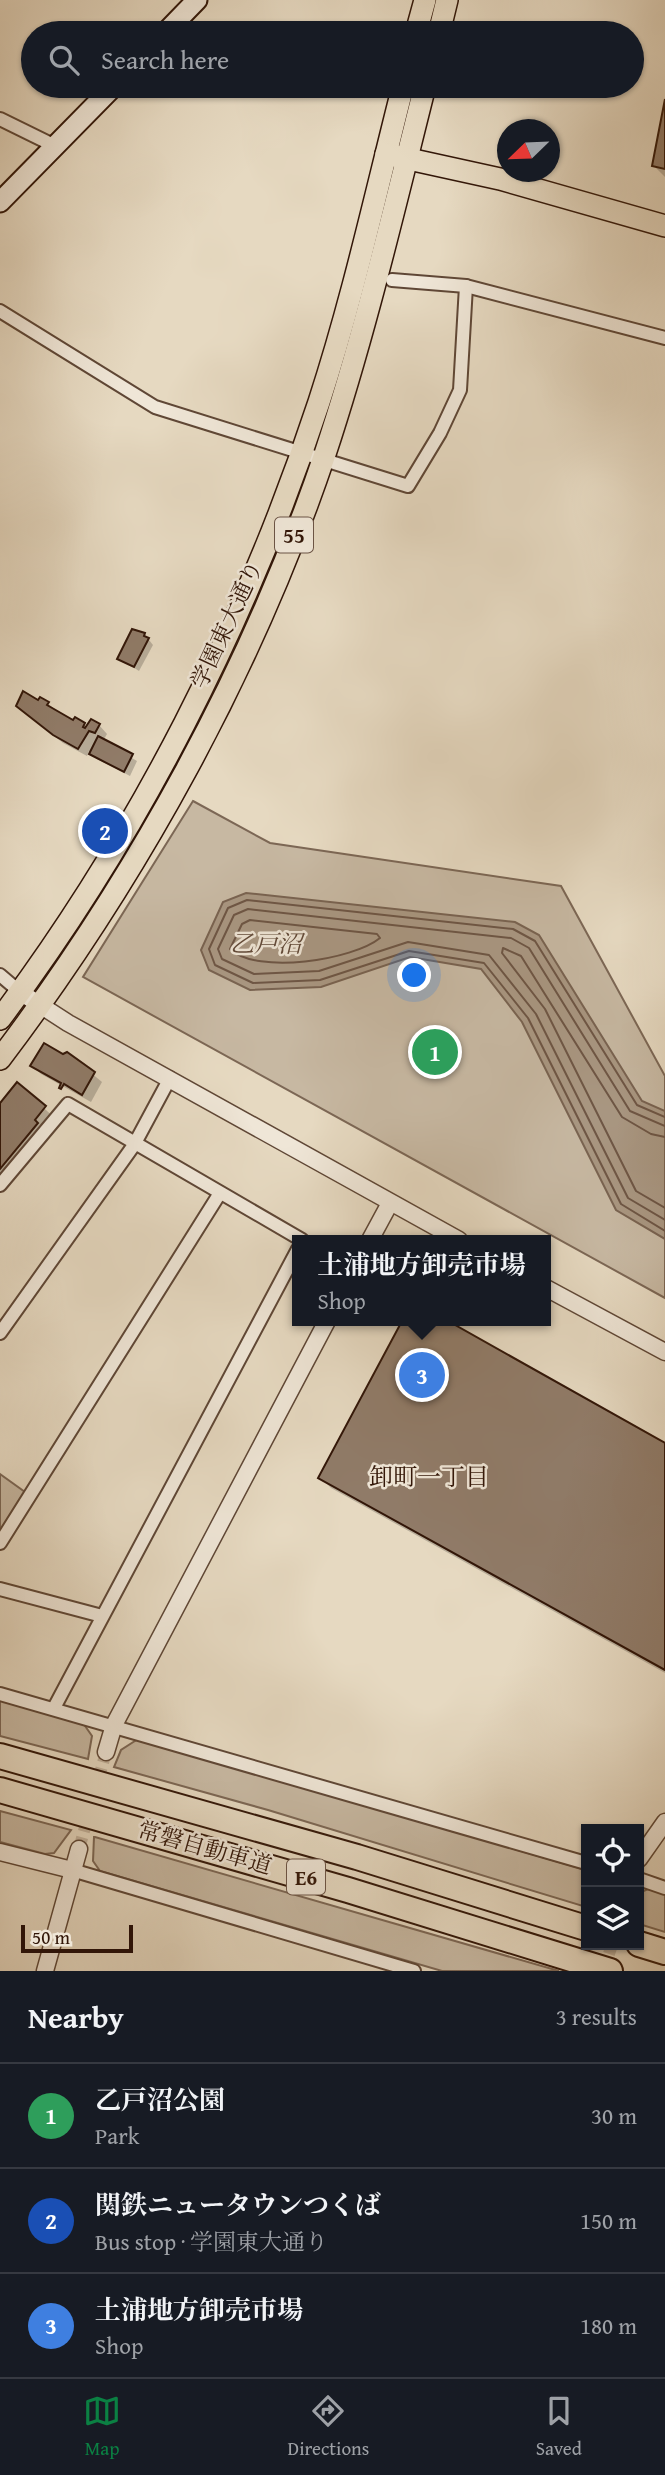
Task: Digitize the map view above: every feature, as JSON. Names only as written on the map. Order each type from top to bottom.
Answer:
[{"type":"highway","name":"常磐自動車道","points":[[0,1756],[357,1857],[581,1926]]},
{"type":"highway","name":"常磐自動車道","points":[[0,1790],[348,1890],[610,1971]]},
{"type":"highway","points":[[644,1946],[665,1952]]},
{"type":"main road","points":[[177,21],[197,0]]},
{"type":"main road","points":[[419,21],[425,0]]},
{"type":"main road","points":[[442,21],[447,0]]},
{"type":"main road","points":[[0,202],[102,98]]},
{"type":"main road","name":"学園東大通り","points":[[0,1019],[100,872],[158,772],[257,568],[300,454],[355,280],[400,98]]},
{"type":"main road","name":"学園東大通り","points":[[0,1059],[41,1006],[118,886],[229,684],[278,575],[324,457],[378,279],[422,98]]},
{"type":"main road","points":[[386,154],[500,178],[665,226]]},
{"type":"street","points":[[0,119],[55,146]]},
{"type":"street","points":[[392,280],[466,286],[665,338]]},
{"type":"street","points":[[0,311],[156,407],[300,454],[324,457],[408,486],[440,433],[460,390],[466,286]]},
{"type":"street","points":[[0,975],[41,1006],[450,1235]]},
{"type":"street","points":[[0,1333],[134,1145],[170,1078]]},
{"type":"street","points":[[0,1185],[68,1104],[134,1145],[293,1235]]},
{"type":"street","points":[[0,1543],[220,1193]]},
{"type":"street","points":[[373,1235],[390,1203]]},
{"type":"street","points":[[54,1708],[292,1260]]},
{"type":"street","points":[[551,1290],[665,1352]]},
{"type":"street","points":[[106,1752],[114,1725],[324,1326]]},
{"type":"street","points":[[0,1589],[102,1616]]},
{"type":"street","points":[[0,1694],[581,1862]]},
{"type":"street","points":[[644,1852],[665,1822]]},
{"type":"street","points":[[45,1971],[79,1849]]},
{"type":"street","points":[[0,1852],[72,1870],[414,1971]]},
{"type":"street","points":[[644,1881],[665,1888]]},
{"type":"shaded area","points":[[193,801],[270,843],[561,886],[665,1076],[665,1298],[551,1235],[83,977]]},
{"type":"shaded area","points":[[0,1474],[25,1492],[0,1534]]},
{"type":"shaded area","points":[[0,1700],[83,1723],[92,1736],[88,1759],[0,1736]]},
{"type":"shaded area","points":[[138,1739],[581,1869],[581,1905],[268,1810],[114,1767],[121,1750]]},
{"type":"shaded area","points":[[0,1811],[71,1830],[54,1853],[45,1854],[0,1842]]},
{"type":"shaded area","points":[[94,1837],[559,1971],[442,1971],[100,1871],[93,1861]]},
{"type":"shaded area","points":[[648,1889],[665,1894],[665,1932],[644,1926],[644,1891]]},
{"type":"water","name":"乙戸沼","points":[[246,893],[515,922],[539,935],[642,1101],[665,1111],[665,1239],[616,1210],[522,1022],[481,969],[410,957],[321,987],[250,990],[209,970],[201,950],[223,902]]},
{"type":"building","points":[[665,99],[665,169],[652,166]]},
{"type":"building","points":[[132,629],[145,633],[144,636],[149,638],[134,667],[117,659]]},
{"type":"building","points":[[23,691],[38,700],[40,697],[49,702],[47,705],[73,720],[75,717],[85,723],[85,728],[91,719],[100,724],[95,733],[89,731],[78,749],[53,735],[16,706]]},
{"type":"building","points":[[98,736],[133,754],[124,772],[89,754]]},
{"type":"building","points":[[44,1043],[63,1054],[67,1052],[95,1072],[82,1095],[64,1084],[59,1088],[61,1083],[30,1066]]},
{"type":"building","points":[[17,1082],[46,1106],[35,1120],[38,1123],[0,1169],[0,1103]]},
{"type":"building","points":[[399,1326],[457,1326],[665,1443],[665,1670],[318,1478]]},
{"type":"tunnel","points":[[79,1849],[106,1752]]},
{"type":"tunnel","points":[[603,1971],[610,1950]]},
{"type":"place","name":"関鉄ニュータウンつくば","points":[[105,831]]},
{"type":"place","name":"乙戸沼公園","points":[[435,1052]]},
{"type":"place","name":"土浦地方卸売市場","points":[[422,1375]]},
{"type":"district","name":"卸町一丁目","points":[[429,1476]]}]
